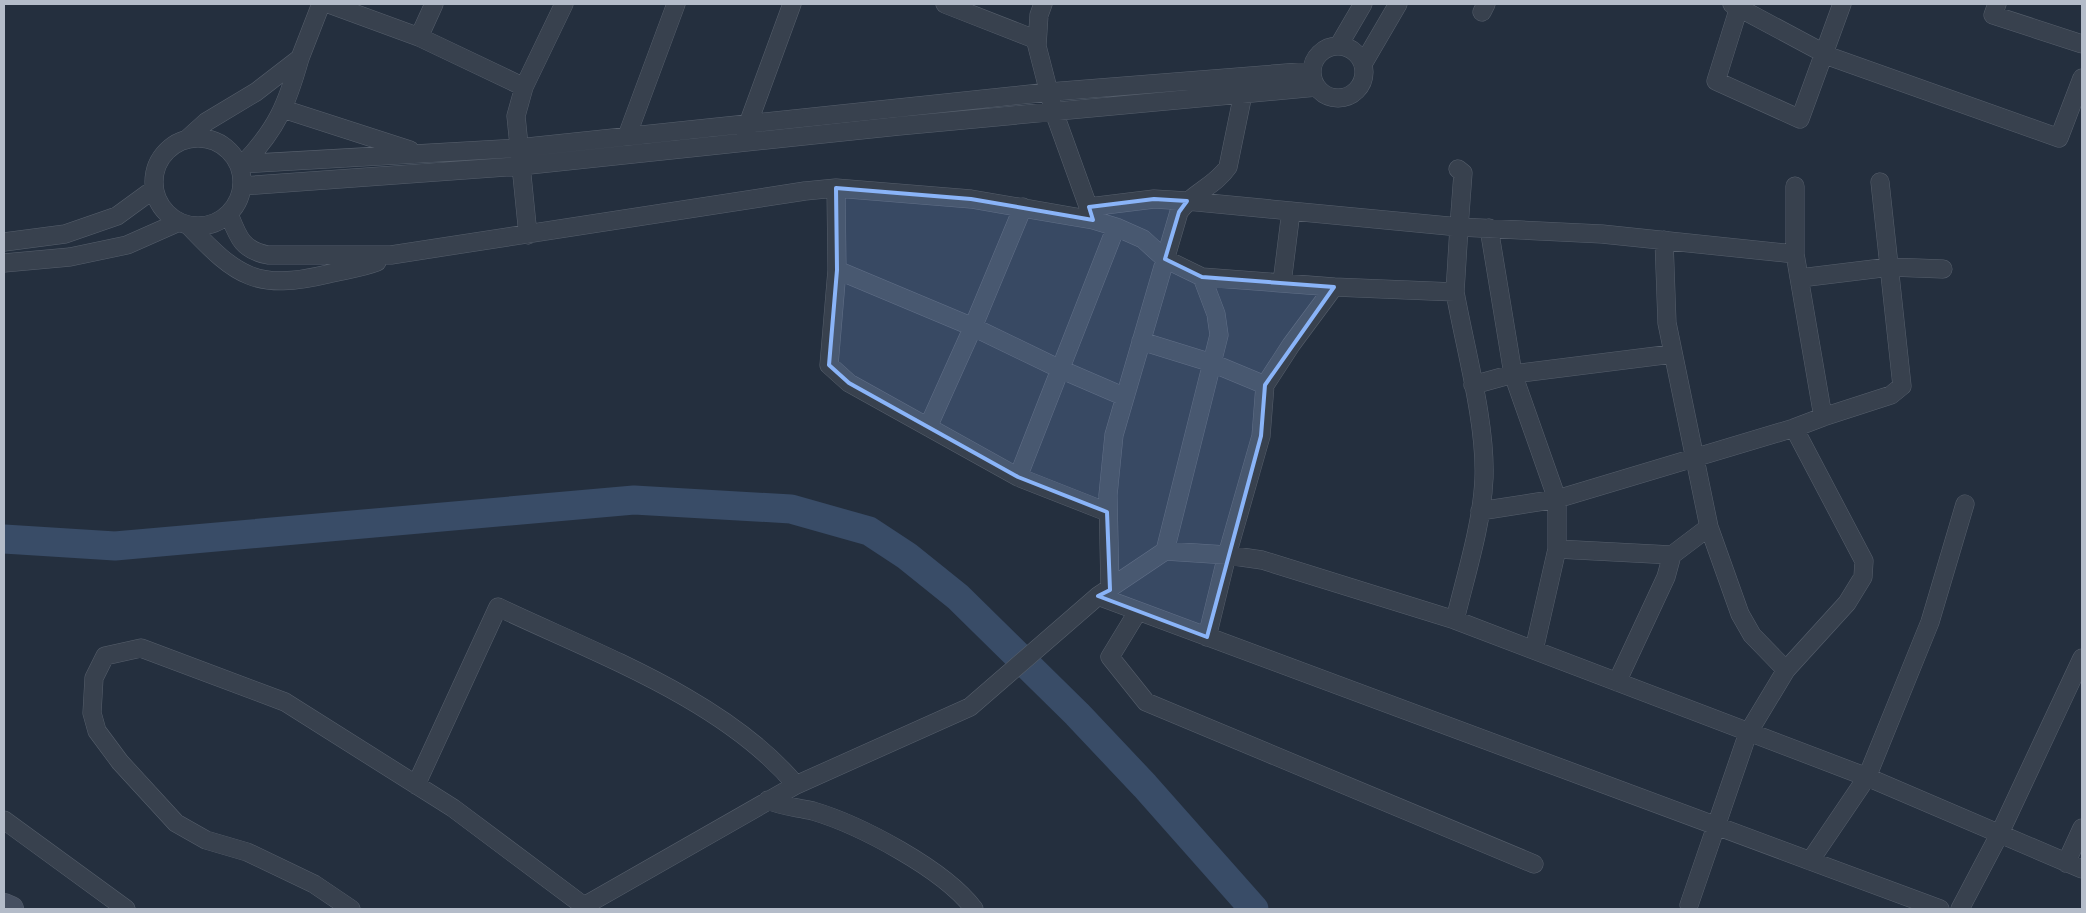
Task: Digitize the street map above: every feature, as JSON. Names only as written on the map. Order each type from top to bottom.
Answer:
[{"type":"main road","points":[[4,906],[10,909]]},
{"type":"street","points":[[241,164],[261,145],[278,122],[300,58],[322,4]]},
{"type":"street","points":[[329,4],[419,36],[524,87]]},
{"type":"street","points":[[419,36],[434,4]]},
{"type":"street","points":[[528,234],[516,116],[524,87],[564,4]]},
{"type":"street","points":[[627,136],[675,4]]},
{"type":"street","points":[[745,142],[748,124],[792,4]]},
{"type":"street","points":[[945,4],[1038,40]]},
{"type":"street","points":[[1043,4],[1039,15],[1038,40],[1049,92],[1054,112],[1091,214],[1142,239],[1165,259],[1202,277],[1334,287],[1455,292]]},
{"type":"street","points":[[1339,45],[1364,4]]},
{"type":"street","points":[[1364,64],[1354,50],[1339,45],[1323,50],[1313,63],[1314,79],[1330,97],[1346,97],[1359,87],[1363,80],[1364,64],[1398,4]]},
{"type":"street","points":[[1842,4],[1824,53],[1800,119],[1716,81],[1737,5],[1824,53],[2059,138],[2082,78]]},
{"type":"street","points":[[1997,4],[1993,15],[2082,44]]},
{"type":"street","points":[[300,58],[256,92],[206,122],[186,140],[172,147],[161,158],[154,178],[154,189],[162,209],[184,224],[229,264],[255,278],[274,282],[316,276],[374,263],[391,255]]},
{"type":"street","points":[[241,164],[518,148],[1049,92],[1314,79]]},
{"type":"street","points":[[242,186],[520,166],[745,142],[1243,94],[1314,79]]},
{"type":"street","points":[[1098,597],[1108,512],[1114,435],[1141,341],[1179,212],[1187,200],[1222,177],[1228,167],[1243,94]]},
{"type":"street","points":[[283,109],[420,154]]},
{"type":"street","points":[[4,263],[70,257],[127,245],[184,224],[210,225],[229,214],[240,196],[242,186],[241,164],[226,148],[217,142],[202,138],[186,140]]},
{"type":"street","points":[[1455,620],[1480,511],[1484,477],[1473,384],[1455,292],[1463,173],[1458,169]]},
{"type":"street","points":[[1480,511],[1557,500],[1794,428],[1891,395],[1902,386],[1880,182]]},
{"type":"street","points":[[1795,186],[1795,254],[1823,417]]},
{"type":"street","points":[[229,214],[243,244],[254,252],[268,255],[391,255],[836,188],[971,199],[1091,214],[1154,199],[1187,200],[1459,227],[1602,234],[1795,254]]},
{"type":"street","points":[[836,188],[837,270],[829,365],[849,382],[1018,477],[1108,512]]},
{"type":"street","points":[[4,242],[66,234],[117,216],[154,189]]},
{"type":"street","points":[[928,427],[973,327],[1023,207]]},
{"type":"street","points":[[1282,283],[1291,211]]},
{"type":"street","points":[[1018,477],[1116,227]]},
{"type":"street","points":[[1489,228],[1513,374],[1557,500],[1557,549],[1534,650]]},
{"type":"street","points":[[1664,240],[1667,323],[1708,527],[1740,614],[1752,635],[1786,670]]},
{"type":"street","points":[[1800,278],[1890,267],[1943,269]]},
{"type":"street","points":[[837,270],[973,327],[1060,369],[1125,397]]},
{"type":"street","points":[[1165,551],[1219,335],[1216,314],[1202,277]]},
{"type":"street","points":[[1207,636],[1227,555],[1261,436],[1265,386],[1302,329],[1334,287]]},
{"type":"street","points":[[1141,341],[1212,363],[1265,386]]},
{"type":"street","points":[[1473,384],[1513,374],[1672,354]]},
{"type":"street","points":[[1689,905],[1748,733],[1786,670],[1847,603],[1863,578],[1864,560],[1794,428]]},
{"type":"street","points":[[1810,861],[1866,777],[1930,622],[1965,504]]},
{"type":"street","points":[[1617,682],[1666,576],[1672,555],[1708,527]]},
{"type":"street","points":[[1557,549],[1672,555]]},
{"type":"street","points":[[351,909],[314,884],[247,852],[206,840],[176,823],[120,762],[97,731],[92,713],[94,678],[105,656],[141,648],[285,702],[453,808],[584,908],[796,785],[970,707],[1098,597],[1165,551],[1227,555],[1262,560],[1455,620],[1866,777],[2074,866],[2082,828]]},
{"type":"street","points":[[1098,597],[1940,909]]},
{"type":"street","points":[[416,786],[498,607],[658,683],[689,700],[750,738],[796,785]]},
{"type":"street","points":[[1138,611],[1110,657],[1146,702],[1534,864]]},
{"type":"street","points":[[1960,909],[1998,835],[2082,658]]},
{"type":"street","points":[[768,800],[785,807],[812,811],[858,828],[929,867],[974,909]]},
{"type":"street","points":[[4,820],[126,909]]},
{"type":"highlighted area","points":[[836,188],[971,199],[1093,220],[1089,207],[1154,199],[1187,201],[1179,212],[1165,259],[1202,277],[1334,287],[1265,385],[1261,436],[1207,637],[1098,596],[1110,590],[1107,512],[1018,477],[849,383],[829,365],[837,270]]},
{"type":"waterway","points":[[4,539],[115,546],[634,500],[791,509],[869,531],[907,556],[958,597],[1077,714],[1145,786],[1254,909]]}]
